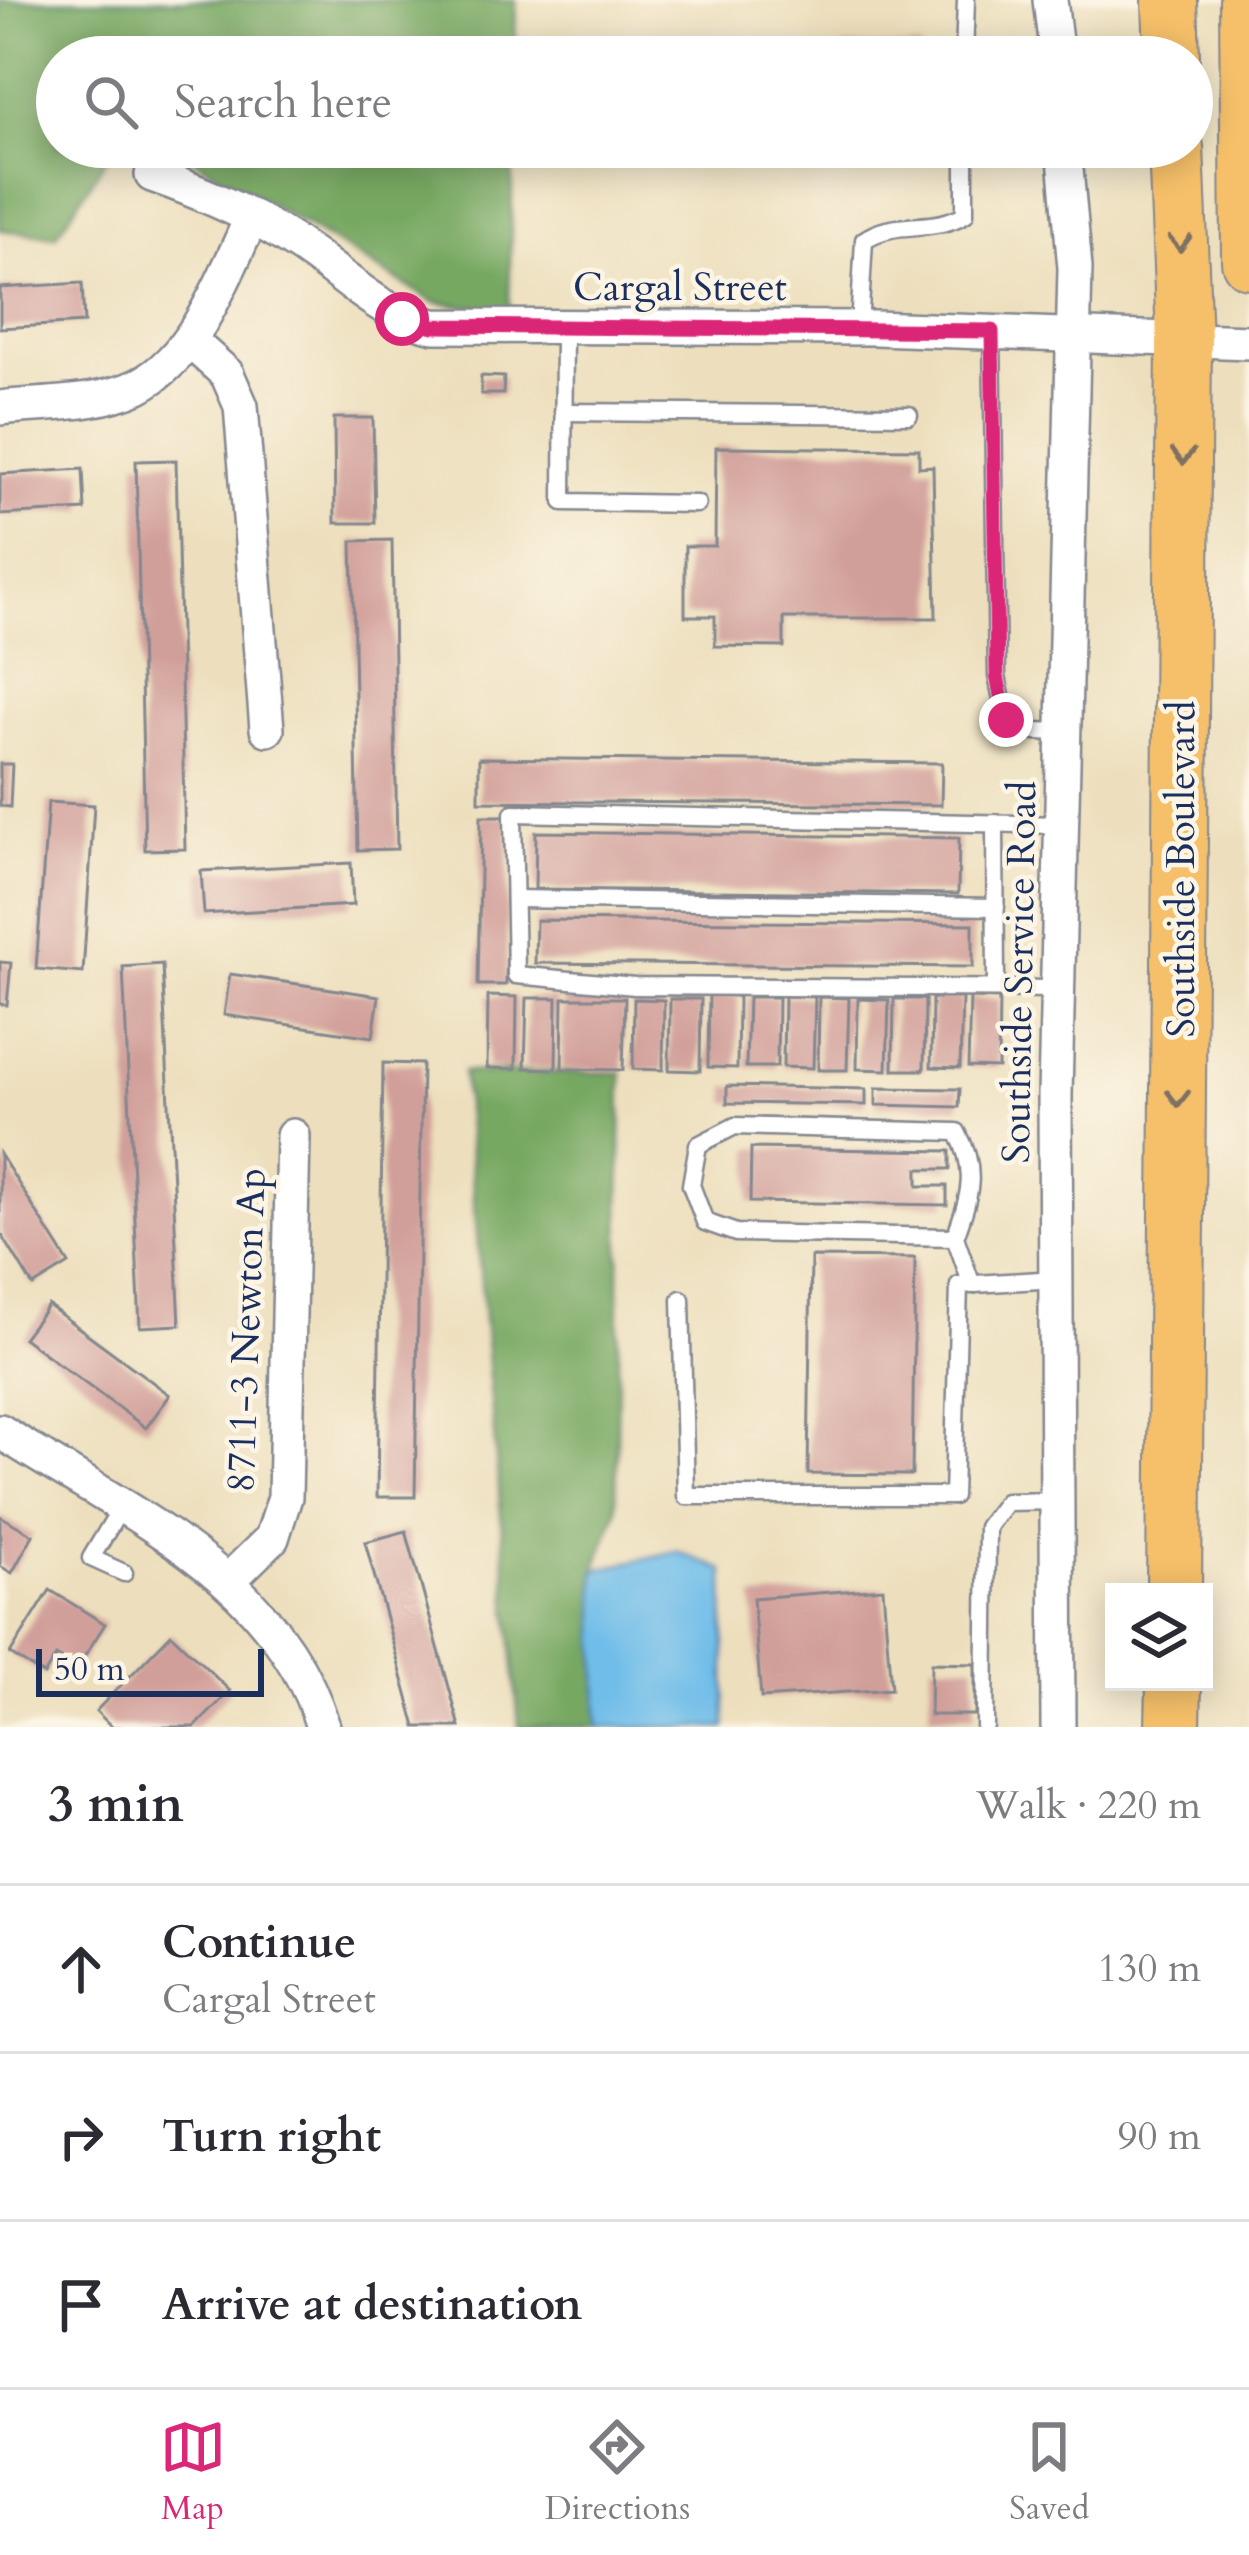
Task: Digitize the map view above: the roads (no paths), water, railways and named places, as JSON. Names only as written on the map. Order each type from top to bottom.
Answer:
[{"type":"highway","points":[[1170,0],[1171,36]]},
{"type":"highway","points":[[1247,29],[1249,261]]},
{"type":"highway","name":"Southside Boulevard","points":[[1174,1583],[1184,339],[1177,168]]},
{"type":"highway","points":[[1173,1727],[1174,1691]]},
{"type":"street","points":[[1050,0],[1054,36]]},
{"type":"street","name":"Southside Service Road","points":[[1058,1727],[1058,988],[1069,333],[1075,268],[1066,168]]},
{"type":"street","name":"Cargal Street","points":[[152,175],[252,218],[402,319],[434,326],[859,328],[1249,342]]},
{"type":"street","points":[[0,408],[104,396],[138,386],[189,340],[252,218]]},
{"type":"street","points":[[189,340],[226,374],[242,406],[267,729]]},
{"type":"street","name":"8711-3 Newton Ap","points":[[229,1580],[272,1538],[285,1497],[293,1136]]},
{"type":"street","points":[[0,1431],[194,1550],[229,1580],[276,1637],[322,1727]]},
{"type":"lane","points":[[965,36],[966,0]]},
{"type":"lane","points":[[859,328],[864,240],[884,226],[948,225],[965,214],[964,168]]},
{"type":"lane","points":[[564,328],[563,502],[697,504]]},
{"type":"lane","points":[[992,331],[997,676],[1006,720],[1034,731],[1064,732]]},
{"type":"lane","points":[[563,412],[909,415]]},
{"type":"lane","points":[[1058,988],[635,986],[516,975],[513,813],[1063,825]]},
{"type":"lane","points":[[994,823],[997,986]]},
{"type":"lane","points":[[515,899],[996,907]]},
{"type":"lane","points":[[955,1238],[736,1233],[720,1228],[705,1222],[692,1185],[698,1145],[735,1126],[957,1132],[969,1153],[973,1187],[955,1238],[972,1285]]},
{"type":"lane","points":[[681,1299],[686,1496],[953,1496],[959,1286],[1058,1279]]},
{"type":"lane","points":[[985,1727],[988,1527],[1006,1502],[1058,1501]]},
{"type":"lane","points":[[122,1506],[91,1558],[124,1574]]},
{"type":"water","points":[[676,1551],[724,1570],[726,1727],[598,1727],[595,1570]]}]
